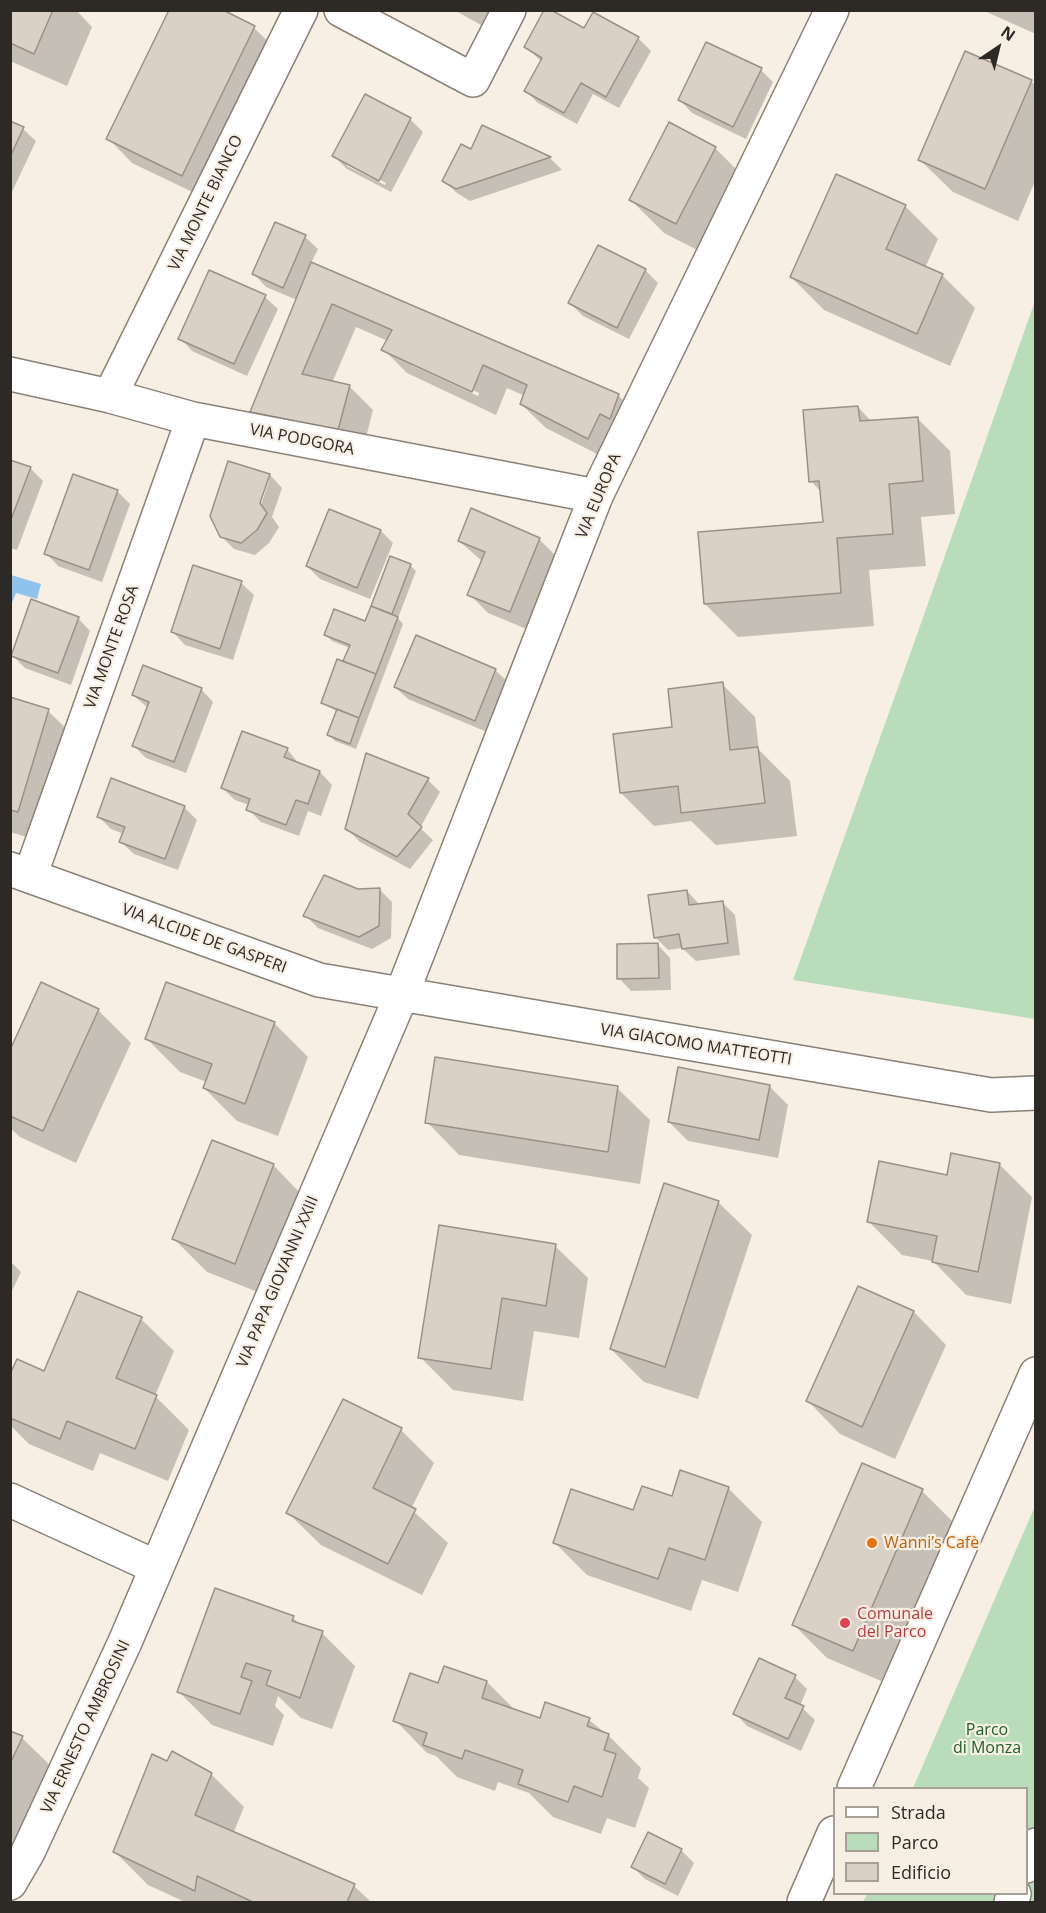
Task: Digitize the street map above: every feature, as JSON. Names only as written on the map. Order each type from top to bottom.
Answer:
[{"type":"street","name":"VIA MONTE BIANCO","points":[[110,396],[301,10]]},
{"type":"street","points":[[341,10],[473,80],[509,10]]},
{"type":"street","name":"VIA EUROPA","points":[[401,996],[596,496],[831,10]]},
{"type":"street","name":"VIA PODGORA","points":[[10,374],[110,396],[193,419],[596,496]]},
{"type":"street","name":"VIA MONTE ROSA","points":[[20,872],[193,419]]},
{"type":"street","name":"VIA ALCIDE DE GASPERI","points":[[20,872],[320,980],[401,996]]},
{"type":"street","name":"VIA GIACOMO MATTEOTTI","points":[[401,996],[991,1095],[1035,1094]]},
{"type":"street","name":"VIA PAPA GIOVANNI XXIII","points":[[156,1567],[401,996]]},
{"type":"street","name":"VIA GIACOMO MATTEOTTI","points":[[991,1095],[1035,1113]]},
{"type":"street","points":[[854,1787],[1035,1374]]},
{"type":"street","points":[[10,1500],[156,1567]]},
{"type":"street","name":"VIA ERNESTO AMBROSINI","points":[[10,1883],[28,1852],[115,1663],[156,1567]]},
{"type":"street","points":[[804,1902],[833,1835]]},
{"type":"street","points":[[1028,1861],[1035,1845]]},
{"type":"green space","points":[[1035,301],[1035,1019],[793,980],[914,643]]},
{"type":"green space","name":"Parco di Monza","points":[[1035,1506],[1035,1902],[863,1902],[866,1895],[1028,1895],[1028,1787],[913,1787]]},
{"type":"water","points":[[11,575],[41,584],[37,599],[16,593],[11,605]]},
{"type":"building","points":[[10,10],[53,10],[34,54],[10,43]]},
{"type":"building","points":[[169,10],[223,10],[255,26],[182,176],[106,139]]},
{"type":"building","points":[[544,10],[551,10],[584,28],[593,12],[639,37],[606,97],[581,83],[564,113],[524,91],[542,58],[524,47]]},
{"type":"building","points":[[706,42],[762,68],[733,127],[678,100]]},
{"type":"building","points":[[965,51],[1032,80],[985,189],[918,160]]},
{"type":"building","points":[[365,94],[411,118],[379,181],[332,156]]},
{"type":"building","points":[[10,121],[24,127],[10,157]]},
{"type":"building","points":[[669,122],[716,147],[676,224],[629,200]]},
{"type":"building","points":[[482,125],[551,157],[456,189],[442,181],[461,144],[471,149]]},
{"type":"building","points":[[836,174],[906,205],[886,249],[943,274],[917,334],[790,277]]},
{"type":"building","points":[[275,222],[306,235],[283,288],[252,274]]},
{"type":"building","points":[[598,245],[646,269],[617,328],[568,303]]},
{"type":"building","points":[[311,262],[619,394],[610,419],[600,414],[588,439],[520,404],[527,385],[483,365],[472,392],[381,350],[392,330],[332,304],[302,374],[350,385],[338,430],[250,412]]},
{"type":"building","points":[[209,270],[266,295],[234,364],[178,339]]},
{"type":"building","points":[[858,406],[860,421],[918,417],[923,481],[889,484],[893,534],[837,538],[841,593],[704,604],[698,532],[823,522],[819,481],[809,482],[803,410]]},
{"type":"building","points":[[10,460],[31,467],[10,522]]},
{"type":"building","points":[[228,461],[270,474],[260,503],[267,513],[257,530],[241,543],[220,537],[210,516]]},
{"type":"building","points":[[73,474],[118,490],[89,570],[44,554]]},
{"type":"building","points":[[471,508],[540,538],[510,612],[467,595],[485,552],[458,541]]},
{"type":"building","points":[[329,509],[381,530],[357,588],[306,566]]},
{"type":"building","points":[[390,556],[411,564],[392,614],[371,606]]},
{"type":"building","points":[[193,565],[242,581],[220,649],[171,632]]},
{"type":"building","points":[[31,599],[79,617],[58,673],[11,656]]},
{"type":"building","points":[[371,606],[398,617],[376,674],[343,661],[350,645],[324,635],[334,609],[365,621]]},
{"type":"building","points":[[416,635],[496,669],[475,721],[394,687]]},
{"type":"building","points":[[337,659],[376,674],[359,718],[321,703]]},
{"type":"building","points":[[143,665],[202,688],[174,762],[132,746],[149,702],[132,695]]},
{"type":"building","points":[[723,682],[730,750],[758,747],[765,803],[681,813],[678,786],[620,793],[613,734],[672,727],[668,689]]},
{"type":"building","points":[[10,697],[49,709],[18,812],[10,810]]},
{"type":"building","points":[[337,709],[359,718],[350,744],[327,735]]},
{"type":"building","points":[[242,731],[288,748],[284,757],[320,771],[308,804],[296,800],[286,825],[246,810],[250,799],[221,788]]},
{"type":"building","points":[[366,753],[429,778],[408,814],[422,827],[397,857],[345,829]]},
{"type":"building","points":[[111,778],[185,806],[165,859],[119,842],[125,827],[97,817]]},
{"type":"building","points":[[324,875],[358,889],[380,888],[379,926],[359,937],[303,916]]},
{"type":"building","points":[[687,890],[689,905],[723,901],[728,943],[682,949],[679,934],[654,938],[648,895]]},
{"type":"building","points":[[658,943],[659,978],[617,979],[617,944]]},
{"type":"building","points":[[41,982],[99,1009],[43,1131],[10,1116],[10,1050]]},
{"type":"building","points":[[166,982],[275,1022],[245,1104],[203,1088],[212,1064],[145,1039]]},
{"type":"building","points":[[435,1057],[618,1086],[608,1152],[425,1123]]},
{"type":"building","points":[[678,1067],[770,1085],[759,1140],[668,1122]]},
{"type":"building","points":[[212,1140],[274,1164],[235,1264],[172,1239]]},
{"type":"building","points":[[951,1153],[1000,1163],[978,1272],[932,1262],[937,1236],[867,1222],[879,1161],[947,1175]]},
{"type":"building","points":[[664,1183],[719,1201],[665,1367],[610,1349]]},
{"type":"building","points":[[439,1225],[556,1244],[546,1306],[502,1298],[491,1369],[418,1358]]},
{"type":"building","points":[[858,1286],[914,1311],[862,1427],[806,1401]]},
{"type":"building","points":[[78,1291],[142,1317],[116,1378],[157,1395],[135,1449],[67,1421],[60,1439],[10,1418],[10,1374],[17,1359],[44,1371]]},
{"type":"building","points":[[343,1399],[402,1428],[373,1488],[416,1509],[388,1564],[286,1513]]},
{"type":"building","points":[[862,1463],[923,1489],[853,1651],[792,1625]]},
{"type":"building","points":[[680,1470],[729,1487],[705,1560],[669,1548],[658,1579],[553,1543],[571,1489],[633,1510],[642,1486],[672,1496]]},
{"type":"building","points":[[215,1588],[294,1616],[292,1621],[323,1631],[300,1698],[266,1685],[271,1671],[246,1663],[241,1677],[252,1681],[240,1714],[177,1692]]},
{"type":"building","points":[[759,1658],[796,1675],[785,1698],[804,1706],[788,1739],[733,1714]]},
{"type":"building","points":[[444,1666],[487,1681],[482,1698],[540,1718],[545,1702],[590,1718],[587,1726],[609,1734],[604,1750],[616,1754],[602,1797],[574,1786],[568,1802],[518,1784],[523,1770],[465,1750],[462,1759],[423,1745],[427,1733],[393,1721],[410,1673],[438,1683]]},
{"type":"building","points":[[10,1731],[23,1736],[10,1764]]},
{"type":"building","points":[[172,1751],[212,1773],[195,1815],[355,1884],[347,1902],[253,1902],[197,1876],[195,1891],[113,1852],[152,1754],[167,1761]]},
{"type":"building","points":[[648,1832],[682,1849],[665,1884],[631,1867]]},
{"type":"place","name":"Wanni’s Cafè","points":[[872,1543]]},
{"type":"place","name":"Comunale del Parco","points":[[845,1623]]}]
